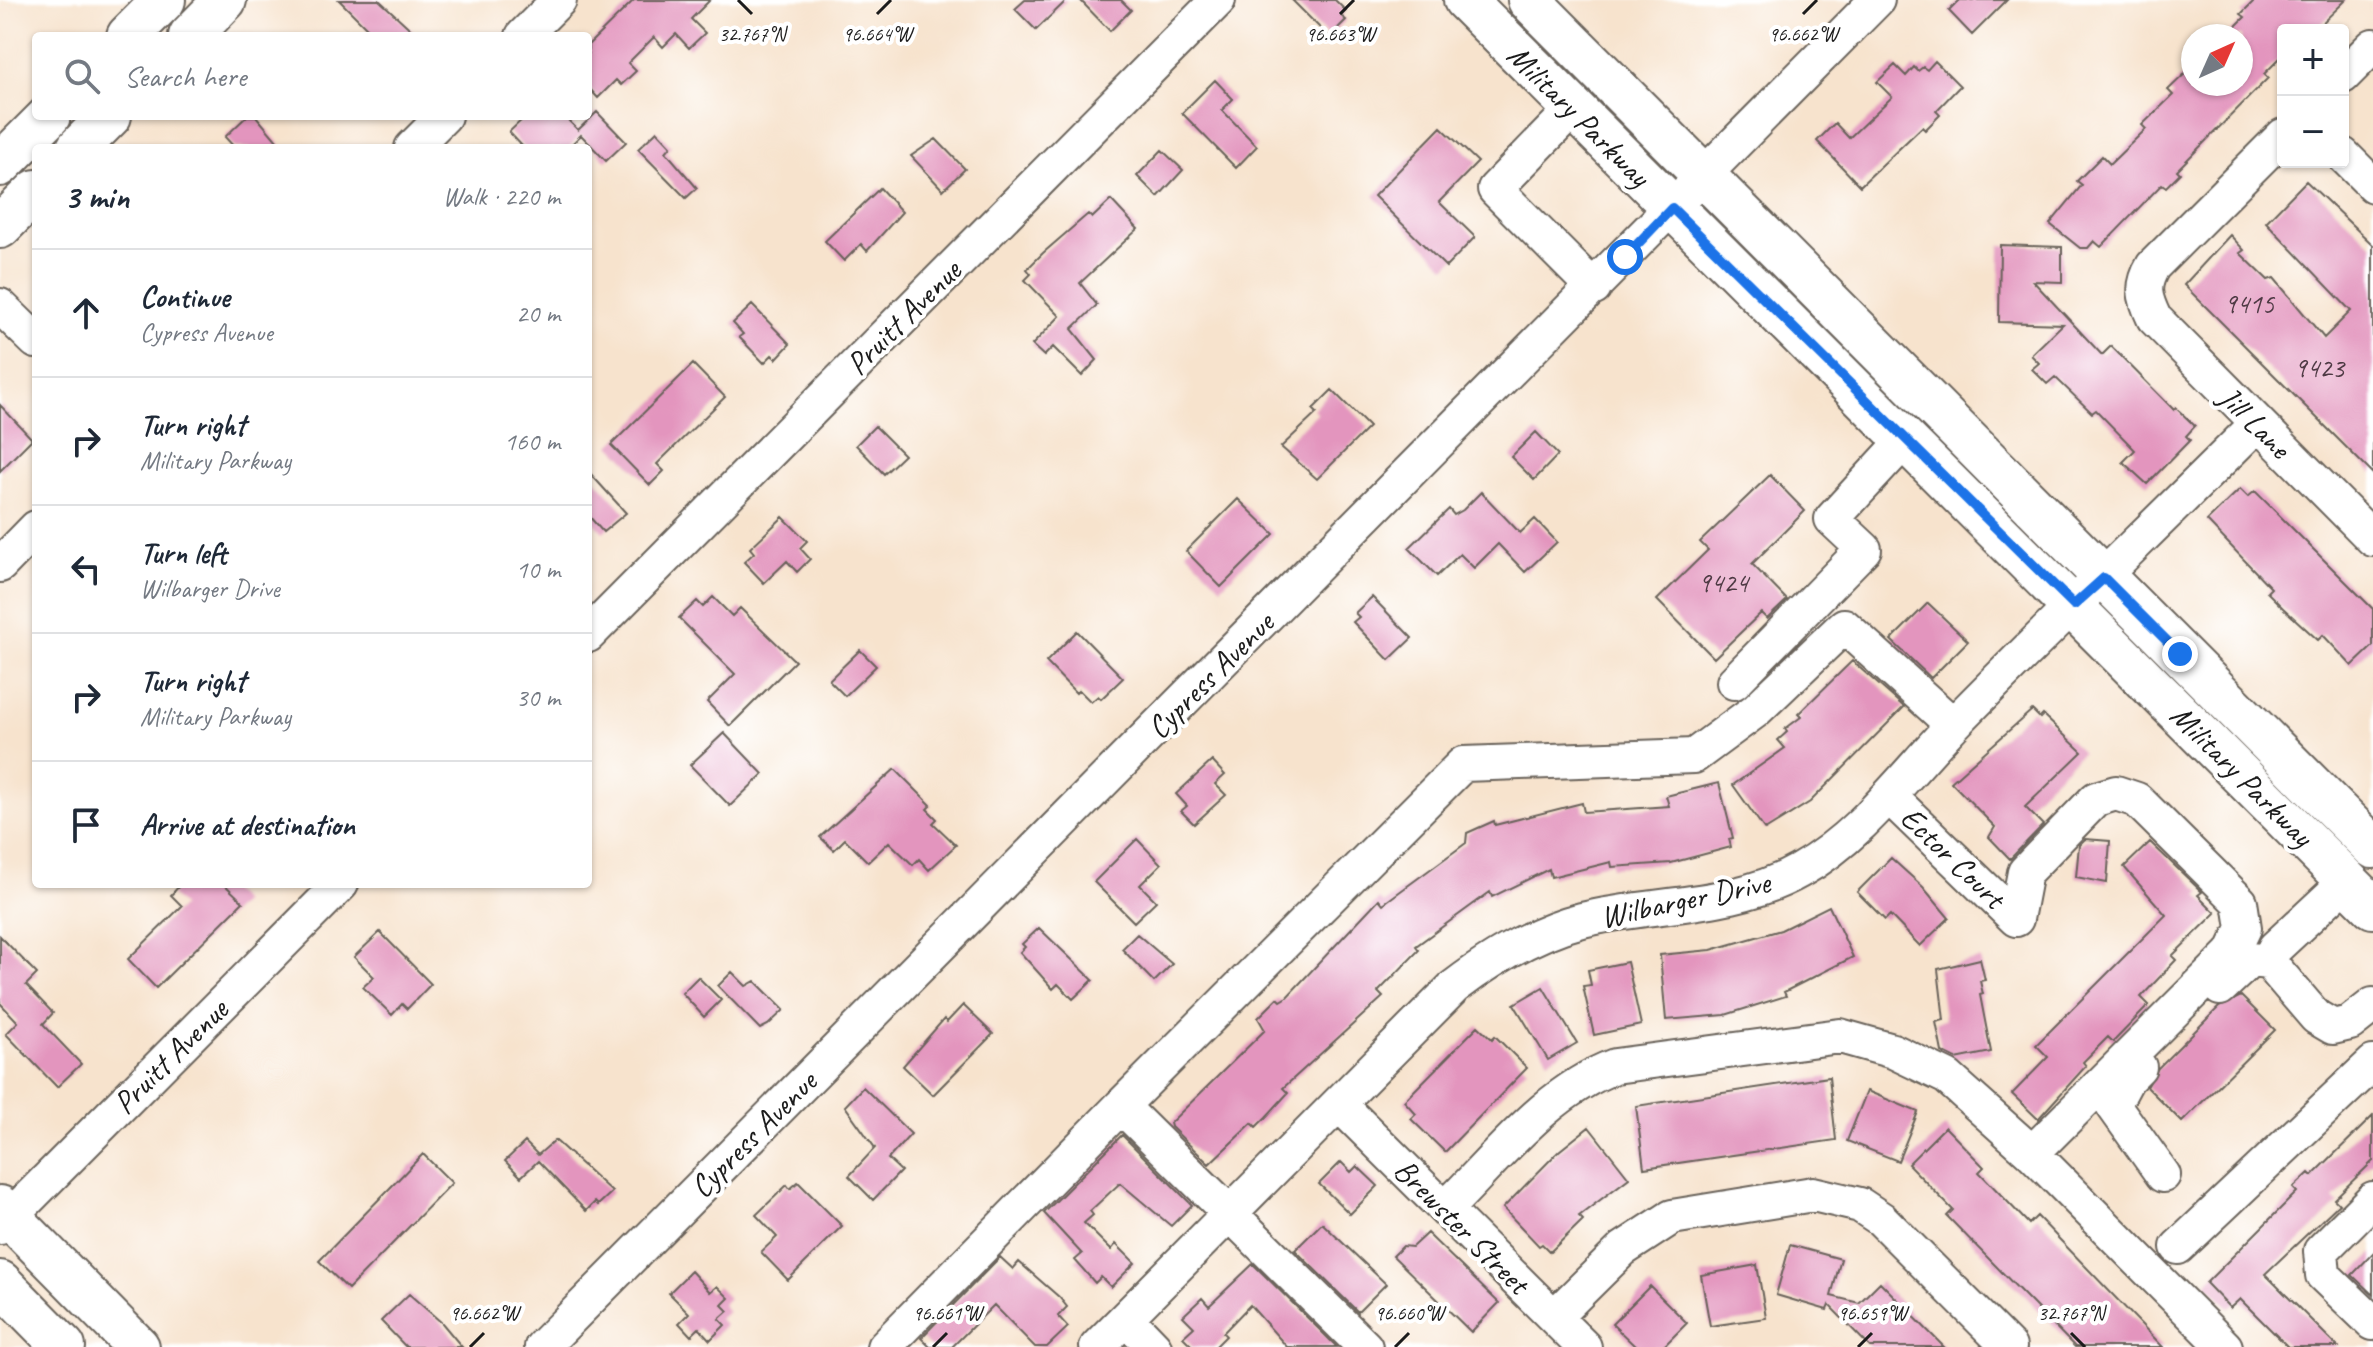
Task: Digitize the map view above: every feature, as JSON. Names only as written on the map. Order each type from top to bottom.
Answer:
[{"type":"main road","points":[[132,32],[164,0]]},
{"type":"main road","points":[[194,32],[225,0]]},
{"type":"main road","name":"Military Parkway","points":[[1465,0],[2360,894]]},
{"type":"main road","name":"Military Parkway","points":[[1529,0],[2373,847]]},
{"type":"main road","points":[[0,165],[45,120]]},
{"type":"main road","points":[[82,144],[106,120]]},
{"type":"main road","points":[[0,227],[32,200]]},
{"type":"main road","points":[[3,1217],[138,1347]]},
{"type":"main road","points":[[0,1282],[52,1343]]},
{"type":"street","points":[[527,32],[559,0]]},
{"type":"street","name":"Pruitt Avenue","points":[[592,631],[1218,0]]},
{"type":"street","name":"Cypress Avenue","points":[[542,1347],[1877,0]]},
{"type":"street","points":[[2349,70],[2373,46]]},
{"type":"street","points":[[1573,109],[1495,189],[1594,288]]},
{"type":"street","points":[[416,144],[440,120]]},
{"type":"street","name":"Jill Lane","points":[[2277,142],[2153,266],[2143,282],[2145,299],[2154,318],[2373,539]]},
{"type":"street","points":[[2349,161],[2373,185]]},
{"type":"street","points":[[0,306],[32,337]]},
{"type":"street","name":"Wilbarger Drive","points":[[1097,1347],[1454,987],[1488,961],[1581,920],[1680,905],[1765,887],[1800,870],[1889,796],[1953,725],[2257,424]]},
{"type":"street","points":[[1734,682],[1864,549],[1832,519],[1906,439]]},
{"type":"street","points":[[0,565],[32,532]]},
{"type":"street","points":[[884,1347],[1463,764],[1694,756],[1755,711],[1844,626],[1953,725]]},
{"type":"street","name":"Ector Court","points":[[1889,796],[2016,919],[2025,872],[2096,799],[2116,793],[2137,800],[2240,902],[2244,928],[2232,953],[2032,1153]]},
{"type":"street","name":"Pruitt Avenue","points":[[3,1217],[337,888]]},
{"type":"street","points":[[2269,962],[2275,948],[2360,894]]},
{"type":"street","points":[[2163,1175],[2113,1105],[2127,1079],[2250,960],[2269,962],[2316,1017],[2333,1027],[2350,1023],[2373,1005]]},
{"type":"street","points":[[1445,1209],[1557,1098],[1585,1077],[1615,1066],[1840,1036],[1893,1051],[1947,1077],[2032,1153],[2225,1347]]},
{"type":"street","points":[[2178,1247],[2373,1063]]},
{"type":"street","name":"Brewster Street","points":[[1339,1104],[1584,1347]]},
{"type":"street","points":[[1121,1106],[1365,1347]]},
{"type":"street","points":[[1554,1317],[1623,1249],[1672,1217],[1813,1194],[1860,1205],[1881,1219],[2009,1347]]},
{"type":"street","points":[[2373,1199],[2321,1251],[2323,1275],[2373,1323]]},
{"type":"street","points":[[1126,1318],[1154,1347]]},
{"type":"building","points":[[339,0],[379,0],[414,32],[371,32]]},
{"type":"building","points":[[634,0],[710,0],[691,19],[705,33],[689,48],[676,34],[663,47],[654,37],[628,63],[636,71],[621,85],[616,80],[598,98],[592,91],[592,41]]},
{"type":"building","points":[[1025,0],[1067,0],[1036,30],[1015,9]]},
{"type":"building","points":[[1080,0],[1121,0],[1131,10],[1110,31]]},
{"type":"building","points":[[1292,0],[1335,0],[1346,11],[1341,16],[1346,20],[1329,37]]},
{"type":"building","points":[[1960,0],[2007,0],[1972,35],[1949,11]]},
{"type":"building","points":[[2255,0],[2346,0],[2321,24],[2277,24],[2277,61],[2264,74],[2268,78],[2253,93],[2253,24],[2238,24],[2245,17],[2241,14]]},
{"type":"building","points":[[1935,61],[1960,86],[1936,111],[1940,115],[1925,130],[1922,127],[1860,186],[1817,141],[1835,123],[1849,138],[1892,97],[1877,82],[1895,65],[1906,76],[1914,67],[1918,71],[1923,67],[1927,70]]},
{"type":"building","points":[[2181,78],[2181,96],[2250,96],[2177,170],[2180,173],[2166,187],[2162,184],[2101,247],[2094,241],[2088,248],[2080,248],[2050,224],[2082,185],[2077,181],[2102,156],[2110,164],[2146,129],[2142,125],[2173,95],[2168,90]]},
{"type":"building","points":[[1215,80],[1233,99],[1222,110],[1257,146],[1236,168],[1182,113]]},
{"type":"building","points":[[597,112],[626,142],[606,161],[581,135],[572,144],[520,144],[509,132],[522,120],[568,120],[578,130]]},
{"type":"building","points":[[243,120],[259,120],[280,144],[231,144],[225,137]]},
{"type":"building","points":[[1441,127],[1478,162],[1439,202],[1475,237],[1446,267],[1374,196]]},
{"type":"building","points":[[657,131],[671,146],[666,152],[697,188],[686,198],[638,149]]},
{"type":"building","points":[[936,139],[965,169],[943,190],[911,156]]},
{"type":"building","points":[[1162,150],[1183,170],[1158,197],[1137,176]]},
{"type":"building","points":[[2306,181],[2373,245],[2373,474],[2184,285],[2230,235],[2244,250],[2240,253],[2268,280],[2274,278],[2324,338],[2351,311],[2266,222]]},
{"type":"building","points":[[880,188],[902,212],[867,251],[861,244],[844,261],[825,241]]},
{"type":"building","points":[[1111,200],[1138,229],[1080,283],[1097,305],[1072,329],[1097,360],[1082,376],[1053,347],[1044,356],[1032,345],[1060,316],[1025,280],[1031,274],[1027,269],[1043,253],[1088,214],[1092,218]]},
{"type":"building","points":[[2000,245],[2062,247],[2062,282],[2033,281],[2102,355],[2111,346],[2174,410],[2176,408],[2195,426],[2186,436],[2190,440],[2147,484],[2123,462],[2135,450],[2096,410],[2092,413],[2055,377],[2047,384],[2032,369],[2039,363],[2031,355],[2063,324],[1999,322]]},
{"type":"building","points":[[752,305],[790,344],[776,359],[772,355],[764,363],[739,337],[743,334],[733,323]]},
{"type":"building","points":[[693,364],[725,397],[657,464],[664,471],[650,485],[611,445]]},
{"type":"building","points":[[1332,390],[1369,427],[1317,479],[1281,447],[1317,413],[1313,409]]},
{"type":"building","points":[[0,405],[32,439],[0,471]]},
{"type":"building","points":[[875,426],[904,455],[884,474],[856,445]]},
{"type":"building","points":[[1536,432],[1558,455],[1534,480],[1511,457]]},
{"type":"building","points":[[592,475],[626,513],[603,532],[592,520]]},
{"type":"building","points":[[1770,475],[1805,511],[1752,564],[1787,600],[1767,619],[1761,613],[1714,658],[1657,600],[1708,550],[1700,542]]},
{"type":"building","points":[[2240,489],[2248,497],[2255,491],[2373,609],[2373,646],[2352,666],[2323,635],[2318,640],[2267,592],[2271,588],[2207,521]]},
{"type":"building","points":[[1481,492],[1520,533],[1535,519],[1557,542],[1525,572],[1498,544],[1474,568],[1460,554],[1437,576],[1409,548],[1449,509],[1454,515]]},
{"type":"building","points":[[1238,499],[1274,534],[1221,587],[1186,551]]},
{"type":"building","points":[[783,517],[807,541],[800,548],[810,559],[797,572],[787,561],[764,583],[744,562],[754,553],[750,548]]},
{"type":"building","points":[[713,597],[732,616],[740,608],[795,661],[730,726],[707,702],[735,674],[679,618],[697,601],[703,607]]},
{"type":"building","points":[[1372,597],[1412,638],[1389,660],[1353,622],[1359,617],[1355,613]]},
{"type":"building","points":[[1928,603],[1968,641],[1931,678],[1891,640]]},
{"type":"building","points":[[1077,631],[1123,678],[1101,699],[1098,696],[1091,702],[1079,690],[1076,693],[1046,662]]},
{"type":"building","points":[[860,650],[876,666],[845,696],[829,680]]},
{"type":"building","points":[[1852,661],[1904,707],[1810,802],[1765,830],[1733,785],[1785,748],[1778,740],[1787,732],[1785,729],[1801,717],[1798,714]]},
{"type":"building","points":[[2032,710],[2040,718],[2043,715],[2082,752],[2025,807],[2043,825],[2010,859],[1989,837],[1995,827],[1951,782]]},
{"type":"building","points":[[724,733],[763,774],[730,806],[690,765]]},
{"type":"building","points":[[1212,761],[1225,775],[1215,784],[1226,795],[1194,824],[1181,811],[1187,806],[1176,794]]},
{"type":"building","points":[[895,769],[931,805],[927,809],[937,819],[933,823],[956,845],[929,870],[919,859],[913,865],[889,842],[868,862],[845,839],[834,850],[820,837]]},
{"type":"building","points":[[1719,783],[1733,838],[1729,839],[1731,847],[1671,863],[1612,867],[1611,862],[1551,877],[1549,869],[1492,897],[1490,892],[1416,946],[1419,950],[1378,992],[1383,997],[1283,1088],[1288,1093],[1256,1127],[1252,1123],[1209,1164],[1171,1127],[1170,1123],[1265,1030],[1258,1018],[1278,998],[1281,1001],[1286,998],[1379,899],[1383,904],[1466,843],[1467,833],[1494,821],[1495,825],[1582,803],[1584,812],[1669,806],[1666,796]]},
{"type":"building","points":[[1137,839],[1161,864],[1140,885],[1156,901],[1134,922],[1094,882]]},
{"type":"building","points":[[2085,839],[2110,841],[2107,883],[2076,877],[2079,845]]},
{"type":"building","points":[[2150,842],[2202,892],[2198,895],[2216,913],[2172,956],[2176,960],[2141,997],[2149,1005],[2113,1042],[2108,1037],[2083,1062],[2086,1066],[2038,1119],[2012,1094],[2048,1057],[2036,1045],[2166,915],[2124,867]]},
{"type":"building","points":[[1891,858],[1923,887],[1949,918],[1920,946],[1890,915],[1885,920],[1857,892]]},
{"type":"building","points":[[177,888],[228,888],[243,902],[156,988],[128,959],[182,906],[171,895]]},
{"type":"building","points":[[1829,906],[1853,957],[1784,992],[1786,996],[1725,1015],[1666,1020],[1660,955],[1711,950],[1781,930]]},
{"type":"building","points":[[1039,928],[1093,980],[1073,999],[1058,984],[1053,989],[1020,952],[1025,947],[1022,944]]},
{"type":"building","points":[[380,932],[431,984],[407,1009],[402,1004],[392,1015],[363,987],[374,977],[354,957]]},
{"type":"building","points":[[1137,934],[1172,964],[1154,982],[1122,949]]},
{"type":"building","points":[[0,936],[37,974],[26,985],[53,1013],[43,1024],[81,1064],[57,1087],[6,1034],[18,1022],[0,1003]]},
{"type":"building","points":[[1980,959],[1985,980],[1980,981],[1983,994],[1980,995],[1991,1052],[1956,1059],[1942,1052],[1936,1022],[1944,1020],[1938,969]]},
{"type":"building","points":[[1627,962],[1641,1025],[1594,1035],[1583,986],[1591,985],[1588,970]]},
{"type":"building","points":[[732,972],[746,986],[755,981],[784,1010],[760,1029],[718,986]]},
{"type":"building","points":[[698,977],[721,1000],[704,1017],[682,993]]},
{"type":"building","points":[[1543,987],[1577,1043],[1548,1060],[1514,1004]]},
{"type":"building","points":[[2241,996],[2275,1030],[2182,1122],[2147,1087],[2158,1068],[2219,1007]]},
{"type":"building","points":[[963,1005],[993,1034],[933,1095],[903,1066],[944,1019],[947,1022]]},
{"type":"building","points":[[1478,1026],[1492,1039],[1495,1036],[1527,1068],[1445,1152],[1411,1119],[1416,1114],[1404,1101]]},
{"type":"building","points":[[1829,1077],[1836,1140],[1644,1168],[1636,1106]]},
{"type":"building","points":[[863,1087],[911,1134],[888,1159],[901,1171],[873,1200],[849,1176],[875,1148],[845,1106]]},
{"type":"building","points":[[1867,1091],[1918,1112],[1898,1161],[1847,1141]]},
{"type":"building","points":[[2373,1116],[2373,1161],[2334,1199],[2339,1204],[2265,1274],[2338,1347],[2288,1347],[2240,1299],[2230,1308],[2206,1283],[2297,1192],[2293,1188],[2309,1173],[2312,1176]]},
{"type":"building","points":[[1589,1127],[1629,1178],[1579,1216],[1583,1220],[1550,1252],[1542,1244],[1539,1246],[1503,1208],[1559,1151]]},
{"type":"building","points":[[1945,1127],[1984,1167],[1979,1172],[2029,1224],[2037,1216],[2163,1347],[2075,1347],[1947,1216],[1953,1210],[1908,1164]]},
{"type":"building","points":[[1122,1135],[1192,1205],[1171,1226],[1120,1183],[1090,1211],[1093,1215],[1084,1223],[1111,1250],[1116,1244],[1135,1263],[1111,1287],[1101,1277],[1095,1283],[1075,1260],[1082,1254],[1044,1213]]},
{"type":"building","points":[[555,1140],[612,1192],[598,1205],[595,1202],[586,1211],[538,1161],[521,1177],[505,1161],[525,1142],[538,1155]]},
{"type":"building","points":[[423,1154],[452,1183],[348,1289],[319,1261]]},
{"type":"building","points":[[1341,1162],[1351,1172],[1357,1166],[1378,1186],[1350,1214],[1319,1184]]},
{"type":"building","points":[[798,1182],[842,1226],[788,1280],[761,1252],[777,1237],[756,1215],[787,1185],[790,1189]]},
{"type":"building","points":[[1322,1223],[1386,1284],[1358,1312],[1295,1250]]},
{"type":"building","points":[[1427,1233],[1499,1303],[1471,1332],[1393,1256],[1403,1246],[1412,1247]]},
{"type":"building","points":[[1790,1245],[1841,1259],[1831,1296],[1859,1303],[1880,1282],[1944,1347],[1870,1347],[1829,1305],[1827,1310],[1776,1295]]},
{"type":"building","points":[[2373,1253],[2373,1295],[2352,1275]]},
{"type":"building","points":[[1000,1257],[1013,1269],[1019,1262],[1059,1297],[1067,1307],[1058,1316],[1068,1327],[1047,1347],[1035,1347],[994,1305],[952,1347],[930,1347],[921,1338]]},
{"type":"building","points":[[1253,1264],[1337,1347],[1287,1347],[1250,1305],[1223,1333],[1226,1336],[1215,1347],[1193,1347],[1183,1337],[1194,1327],[1183,1316],[1202,1298],[1209,1306]]},
{"type":"building","points":[[1757,1265],[1766,1318],[1710,1326],[1701,1275]]},
{"type":"building","points":[[691,1271],[710,1292],[717,1286],[729,1298],[722,1305],[728,1311],[719,1319],[725,1325],[710,1340],[699,1328],[691,1336],[679,1323],[689,1313],[669,1293]]},
{"type":"building","points":[[1650,1286],[1687,1323],[1663,1347],[1636,1347],[1612,1324]]},
{"type":"building","points":[[409,1294],[442,1323],[462,1347],[406,1347],[381,1321]]},
{"type":"route","points":[[1625,257],[1672,208],[2074,605],[2104,578],[2180,654]]}]
